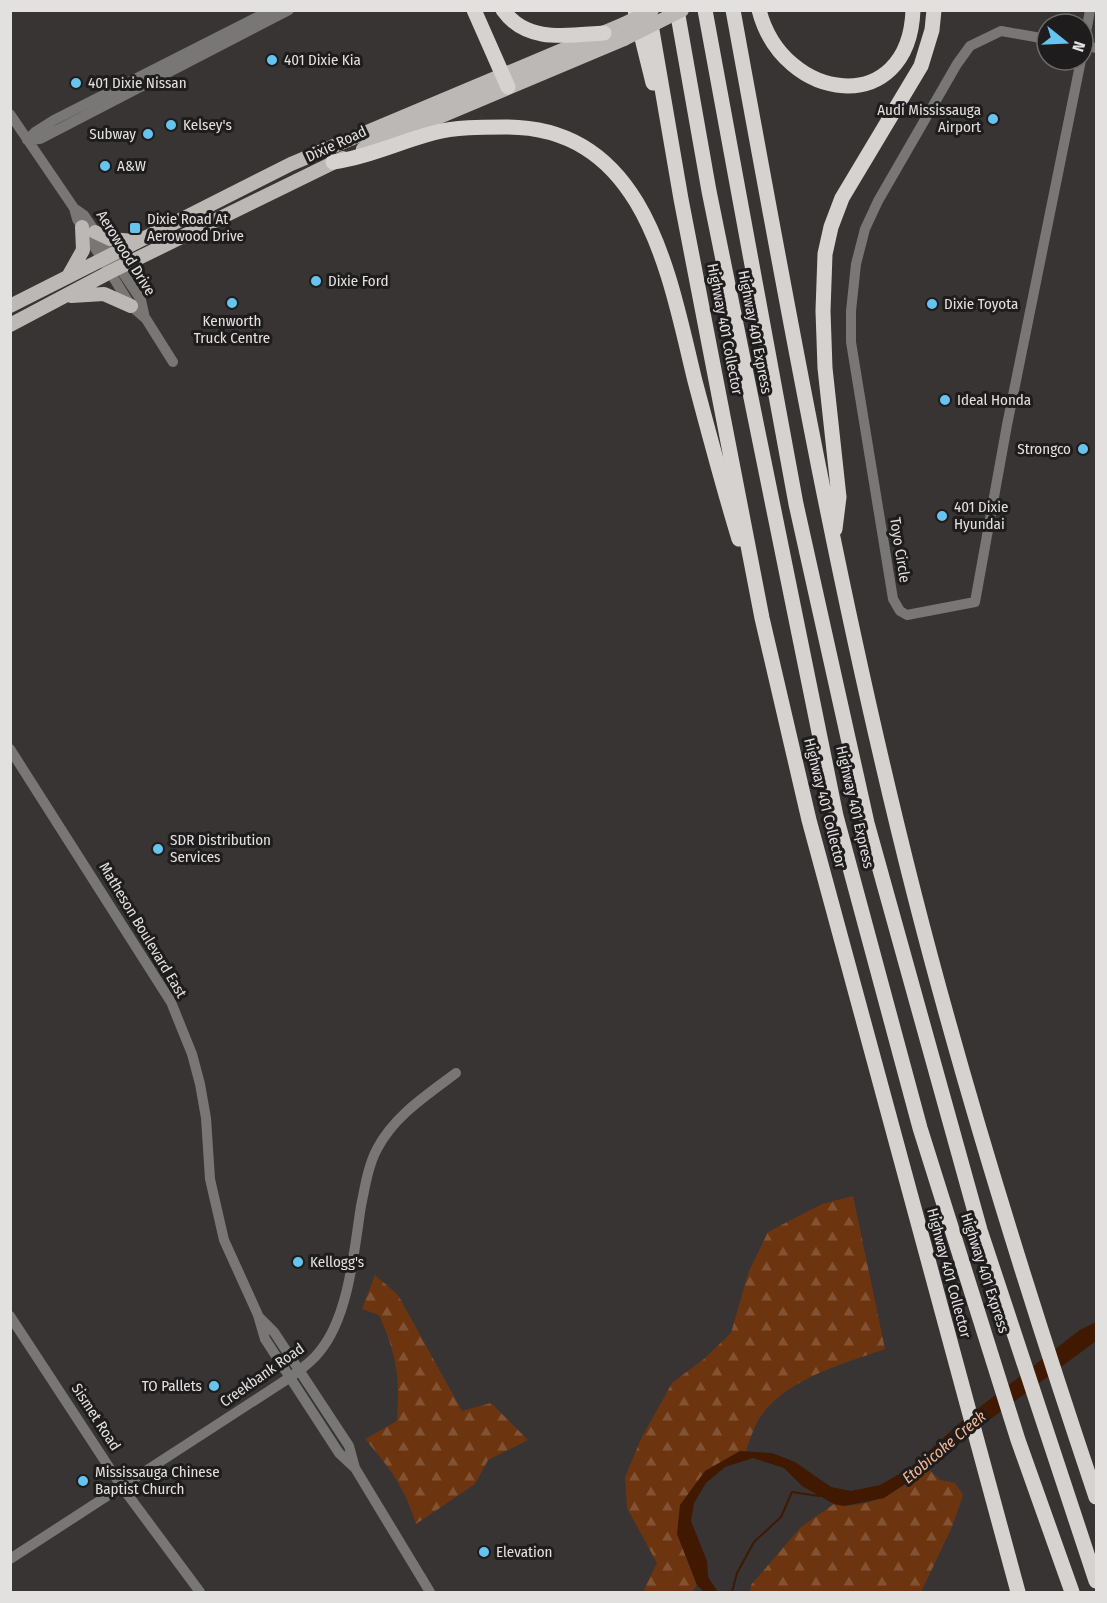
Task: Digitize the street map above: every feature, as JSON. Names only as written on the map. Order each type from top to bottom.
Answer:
[{"type":"highway","points":[[474,10],[505,81]]},
{"type":"highway","points":[[502,10],[527,30],[544,35],[604,33]]},
{"type":"highway","points":[[635,10],[650,75],[665,106]]},
{"type":"highway","name":"Highway 401 Collector","points":[[650,10],[665,106],[762,618],[809,820],[1018,1593]]},
{"type":"highway","name":"Highway 401 Express","points":[[677,10],[711,202],[836,816],[920,1128],[1018,1440],[1072,1593]]},
{"type":"highway","name":"Highway 401 Express","points":[[705,10],[796,504],[867,823],[948,1121],[1042,1422],[1096,1581]]},
{"type":"highway","points":[[733,10],[823,499],[834,538],[875,733],[914,894],[976,1122],[1096,1497]]},
{"type":"highway","points":[[759,10],[785,58],[815,80],[840,87],[869,82],[890,69],[908,41],[913,10]]},
{"type":"highway","points":[[834,538],[839,497],[825,369],[823,311],[829,236],[842,198],[921,66],[932,30],[934,10]]},
{"type":"highway","points":[[333,162],[353,160],[434,132],[508,126],[548,132],[574,142],[616,171],[645,213],[669,273],[718,468],[762,618]]},
{"type":"main road","name":"Dixie Road","points":[[10,325],[333,162],[604,33],[624,31],[650,10]]},
{"type":"main road","name":"Dixie Road","points":[[10,306],[291,164],[682,10]]},
{"type":"main road","points":[[67,278],[83,250],[82,227]]},
{"type":"main road","points":[[95,232],[120,242],[140,241]]},
{"type":"main road","points":[[63,298],[104,294],[131,306]]},
{"type":"street","points":[[27,140],[34,132],[64,115],[270,10]]},
{"type":"street","points":[[27,140],[39,139],[289,10]]},
{"type":"street","name":"Toyo Circle","points":[[1035,37],[1001,31],[970,46],[878,201],[865,229],[856,264],[851,311],[851,342],[893,599],[900,611],[908,615],[975,602],[1009,414],[1079,72]]},
{"type":"street","name":"Aerowood Drive","points":[[10,114],[74,208],[82,227],[107,257]]},
{"type":"street","name":"Aerowood Drive","points":[[74,208],[84,215],[95,232],[131,306],[146,319],[173,362]]},
{"type":"street","name":"Aerowood Drive","points":[[115,270],[141,300],[146,319]]},
{"type":"street","name":"Matheson Boulevard East","points":[[10,749],[157,976],[174,1010],[192,1054],[200,1084],[206,1118],[215,1209],[224,1240],[258,1315],[265,1338],[339,1452],[355,1468],[430,1593]]},
{"type":"street","name":"Creekbank Road","points":[[10,1559],[289,1378],[321,1350],[335,1324],[346,1294],[365,1187],[377,1149],[387,1133],[409,1109],[456,1073]]},
{"type":"street","name":"Matheson Boulevard East","points":[[258,1315],[274,1332],[349,1446],[355,1468]]},
{"type":"street","name":"Sismet Road","points":[[10,1316],[122,1487],[200,1593]]},
{"type":"green space","points":[[853,1196],[885,1349],[819,1373],[788,1390],[774,1401],[759,1419],[744,1457],[705,1471],[677,1534],[697,1585],[692,1592],[643,1592],[657,1563],[627,1508],[625,1477],[641,1439],[672,1383],[704,1359],[731,1333],[749,1271],[768,1232],[822,1204]]},
{"type":"green space","points":[[375,1275],[398,1295],[462,1411],[491,1403],[528,1440],[488,1460],[475,1484],[416,1524],[395,1478],[365,1439],[397,1421],[396,1367],[390,1342],[379,1315],[362,1309]]},
{"type":"green space","points":[[928,1469],[940,1480],[955,1483],[963,1495],[952,1527],[921,1592],[750,1592],[751,1585],[801,1527],[834,1504],[847,1506],[872,1501],[896,1490]]},
{"type":"water","name":"Etobicoke Creek","points":[[1096,1322],[1096,1341],[981,1426],[928,1469],[884,1498],[844,1506],[834,1504],[802,1486],[784,1468],[753,1458],[725,1467],[706,1483],[694,1503],[691,1521],[707,1561],[708,1577],[718,1592],[704,1592],[697,1585],[677,1534],[680,1505],[705,1471],[740,1451],[772,1453],[795,1462],[831,1487],[851,1491],[880,1485],[910,1468],[963,1420],[1080,1330]]},
{"type":"waterway","points":[[732,1592],[737,1573],[754,1542],[781,1517],[792,1492],[819,1496]]},
{"type":"place","name":"401 Dixie Kia","points":[[272,60]]},
{"type":"place","name":"401 Dixie Nissan","points":[[76,83]]},
{"type":"place","name":"Audi Mississauga Airport","points":[[993,119]]},
{"type":"place","name":"Kelsey's","points":[[171,125]]},
{"type":"place","name":"Subway","points":[[148,134]]},
{"type":"place","name":"A&W","points":[[105,166]]},
{"type":"place","name":"Dixie Road At Aerowood Drive","points":[[135,228]]},
{"type":"place","name":"Dixie Ford","points":[[316,281]]},
{"type":"place","name":"Kenworth Truck Centre","points":[[232,303]]},
{"type":"place","name":"Dixie Toyota","points":[[932,304]]},
{"type":"place","name":"Ideal Honda","points":[[945,400]]},
{"type":"place","name":"Strongco","points":[[1083,449]]},
{"type":"place","name":"401 Dixie Hyundai","points":[[942,516]]},
{"type":"place","name":"SDR Distribution Services","points":[[158,849]]},
{"type":"place","name":"Kellogg's","points":[[298,1262]]},
{"type":"place","name":"TO Pallets","points":[[214,1386]]},
{"type":"place","name":"Mississauga Chinese Baptist Church","points":[[83,1481]]},
{"type":"place","name":"Elevation","points":[[484,1552]]}]
